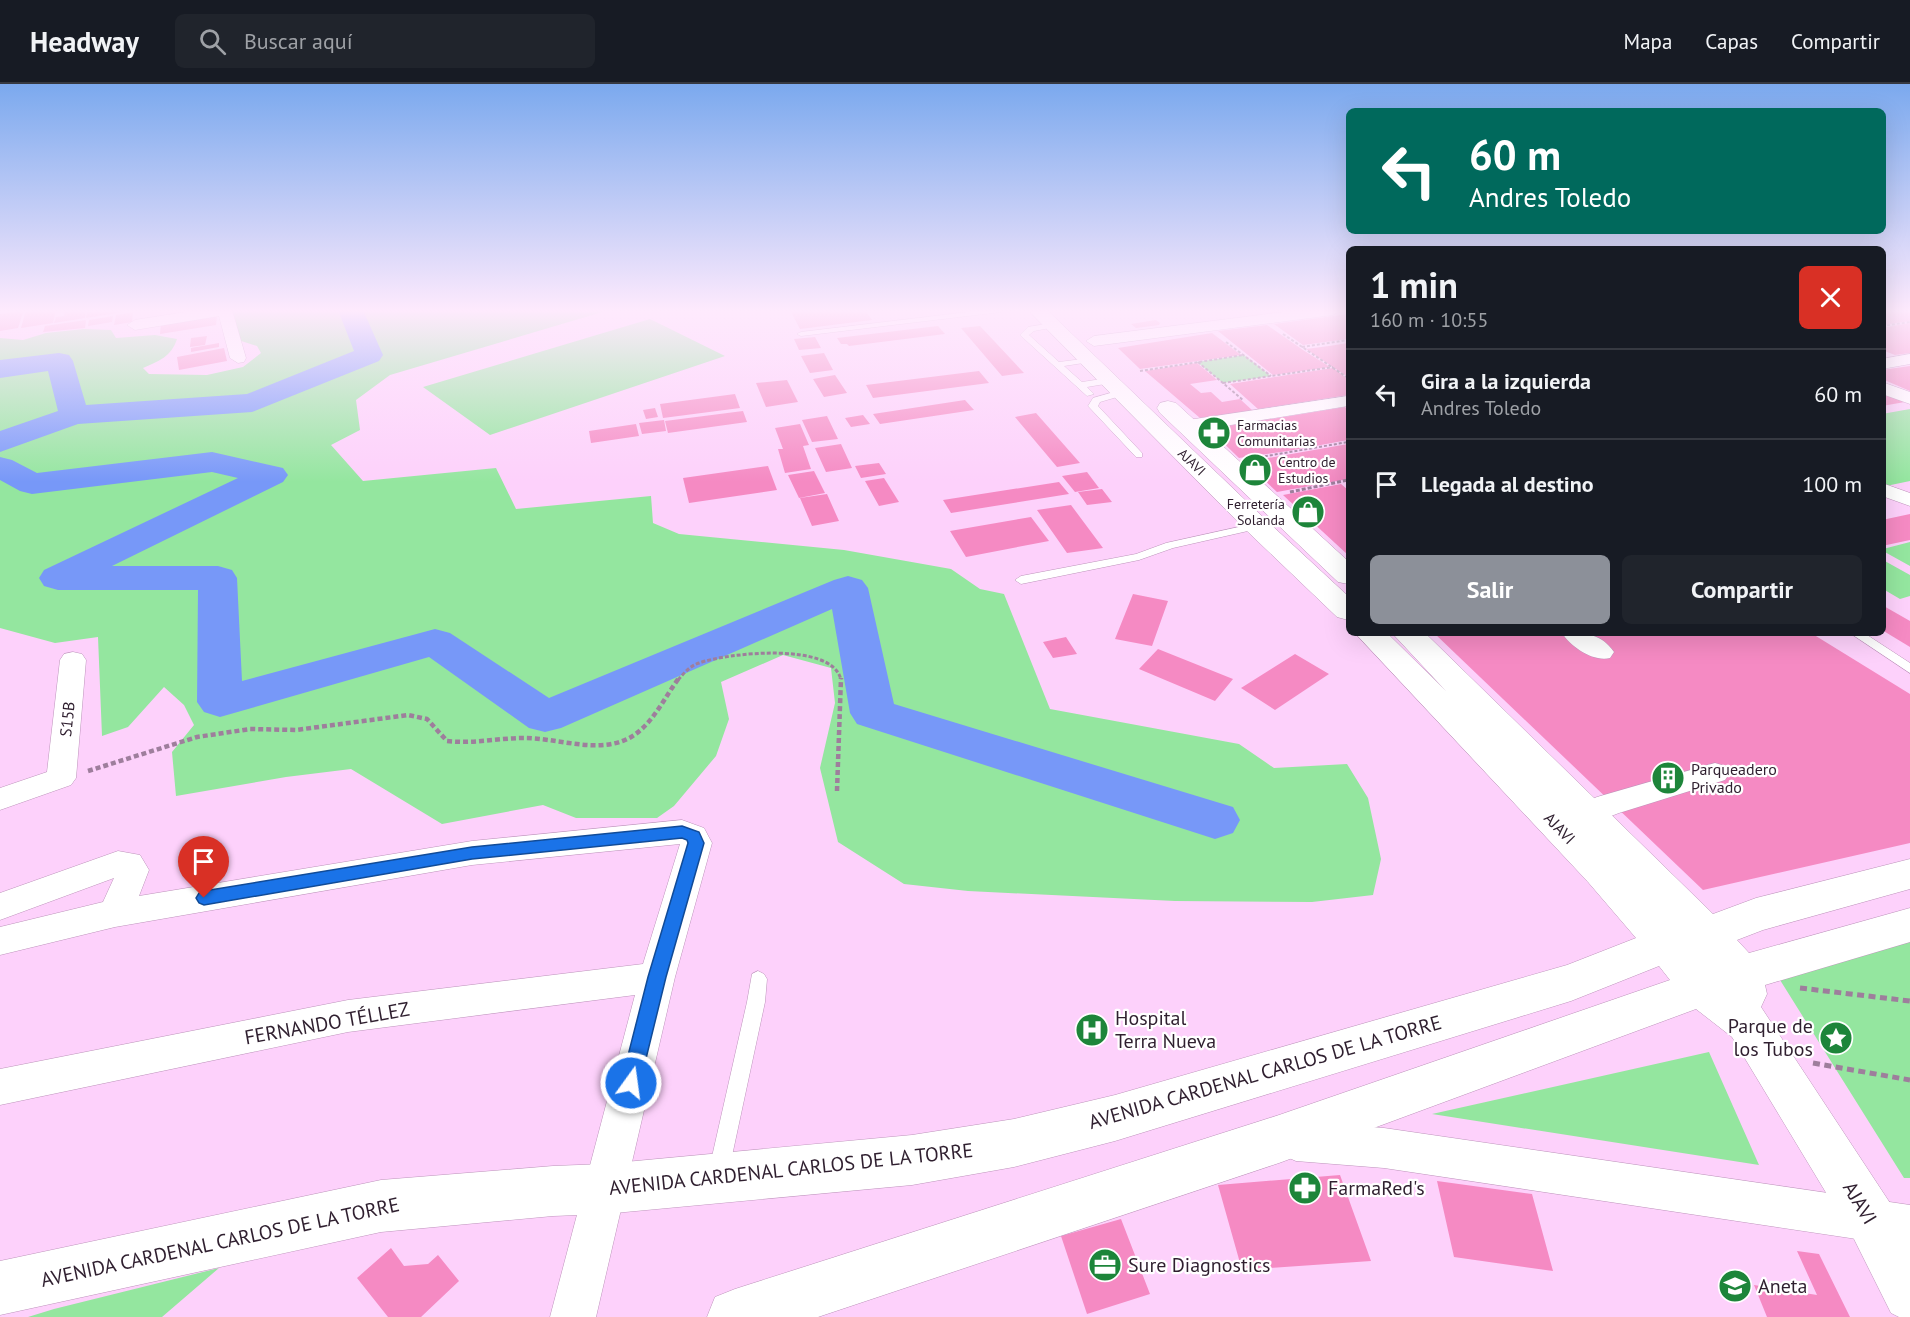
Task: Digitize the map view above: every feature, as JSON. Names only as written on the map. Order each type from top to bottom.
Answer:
[{"type":"street","name":"AJAVI","points":[[1102,368],[1114,387],[1346,609]]},
{"type":"street","name":"AJAVI","points":[[1119,368],[1147,385],[1346,574]]},
{"type":"street","points":[[1886,389],[1910,399]]},
{"type":"street","points":[[1188,426],[1346,401]]},
{"type":"street","name":"AJAVI","points":[[1373,636],[1602,871],[1686,939]]},
{"type":"street","name":"AJAVI","points":[[1410,636],[1585,814],[1721,981],[1758,1039],[1891,1224],[1910,1294]]},
{"type":"street","points":[[1578,636],[1601,652]]},
{"type":"street","name":"S15B","points":[[61,778],[73,660]]},
{"type":"street","points":[[1585,814],[1715,773]]},
{"type":"street","points":[[0,798],[61,778]]},
{"type":"street","points":[[0,942],[115,913],[472,853],[682,832],[693,836],[696,843],[657,977],[573,1317]]},
{"type":"street","points":[[0,907],[118,864],[129,864],[133,870],[115,913]]},
{"type":"street","name":"AVENIDA CARDENAL CARLOS DE LA TORRE","points":[[0,1288],[381,1206],[553,1191],[604,1189],[912,1160],[1014,1143],[1127,1114],[1571,982],[1756,915],[1910,874]]},
{"type":"street","points":[[735,1317],[1279,1140],[1721,981],[1910,925]]},
{"type":"street","name":"FERNANDO TÉLLEZ","points":[[0,1087],[348,1016],[657,977]]},
{"type":"street","points":[[1279,1140],[1384,1148],[1891,1224]]},
{"type":"lane","points":[[1060,368],[1090,394]]},
{"type":"lane","points":[[1081,385],[1114,387]]},
{"type":"lane","points":[[1114,387],[1096,400],[1093,406],[1139,455]]},
{"type":"lane","points":[[1021,580],[1139,557],[1170,545],[1257,526]]},
{"type":"lane","points":[[1860,636],[1910,669]]},
{"type":"lane","points":[[717,1178],[756,1002],[758,979]]},
{"type":"path","points":[[1147,385],[1185,368]]},
{"type":"path","points":[[1204,368],[1248,404]]},
{"type":"path","points":[[1260,368],[1271,376]]},
{"type":"path","points":[[1223,383],[1329,368]]},
{"type":"path","points":[[1334,368],[1346,377]]},
{"type":"path","points":[[1250,459],[1346,442]]},
{"type":"path","points":[[1287,492],[1346,480]]},
{"type":"path","points":[[1343,481],[1346,484]]},
{"type":"path","points":[[61,778],[197,737],[250,729],[296,730],[408,715],[424,716],[433,722],[447,741],[461,743],[518,737],[599,744],[624,741],[644,728],[689,668],[714,657],[799,654],[819,658],[833,664],[841,677],[837,791]]},
{"type":"path","points":[[1794,988],[1910,1001]]},
{"type":"path","points":[[1758,1039],[1910,1080]]},
{"type":"green space","points":[[0,368],[144,368],[149,374],[207,375],[241,368],[415,368],[390,375],[356,400],[360,430],[331,445],[363,481],[496,468],[516,509],[651,496],[653,523],[679,534],[844,550],[951,569],[980,589],[1004,594],[1050,709],[1239,744],[1274,768],[1347,764],[1368,798],[1381,859],[1373,895],[1312,902],[1175,901],[968,891],[904,884],[838,842],[820,768],[835,703],[831,668],[783,655],[721,682],[729,719],[716,756],[674,806],[657,818],[576,818],[543,805],[442,824],[351,769],[286,777],[176,796],[172,752],[194,725],[184,705],[164,687],[128,727],[102,736],[98,637],[55,643],[0,628]]},
{"type":"green space","points":[[488,368],[691,368],[490,435],[423,387]]},
{"type":"green space","points":[[1204,368],[1260,368],[1271,376],[1223,383]]},
{"type":"green space","points":[[1910,409],[1910,481],[1886,486],[1886,413]]},
{"type":"green space","points":[[1910,542],[1910,566],[1886,553],[1886,548]]},
{"type":"green space","points":[[1886,562],[1910,575],[1910,596],[1900,599],[1886,591]]},
{"type":"green space","points":[[1910,942],[1910,1178],[1904,1178],[1775,972]]},
{"type":"green space","points":[[1709,1052],[1759,1165],[1432,1114]]},
{"type":"green space","points":[[219,1268],[162,1317],[28,1317],[54,1309]]},
{"type":"building","points":[[807,368],[832,368],[833,370],[810,373]]},
{"type":"building","points":[[995,368],[1019,368],[1024,373],[1002,376]]},
{"type":"building","points":[[1167,368],[1202,368],[1217,380],[1190,384],[1201,393],[1211,392],[1222,402],[1240,399],[1253,411],[1200,418],[1145,371]]},
{"type":"building","points":[[1264,368],[1326,368],[1273,375]]},
{"type":"building","points":[[1333,368],[1346,378],[1346,395],[1258,409],[1230,384]]},
{"type":"building","points":[[1334,368],[1346,368],[1346,376]]},
{"type":"building","points":[[1910,368],[1910,391],[1886,381],[1886,369]]},
{"type":"building","points":[[979,371],[989,383],[873,398],[866,385]]},
{"type":"building","points":[[835,375],[847,393],[824,397],[813,379]]},
{"type":"building","points":[[787,380],[798,402],[766,407],[756,383]]},
{"type":"building","points":[[735,394],[740,408],[663,418],[660,404]]},
{"type":"building","points":[[1886,394],[1905,402],[1886,405]]},
{"type":"building","points":[[965,400],[974,410],[880,424],[873,414]]},
{"type":"building","points":[[655,408],[658,417],[646,419],[643,410]]},
{"type":"building","points":[[1346,408],[1346,440],[1288,451],[1239,458],[1209,429]]},
{"type":"building","points":[[743,411],[747,422],[668,433],[665,421]]},
{"type":"building","points":[[1036,413],[1080,463],[1057,467],[1015,417]]},
{"type":"building","points":[[863,415],[870,424],[851,427],[845,418]]},
{"type":"building","points":[[827,416],[838,439],[812,442],[802,420]]},
{"type":"building","points":[[664,420],[666,431],[642,434],[639,423]]},
{"type":"building","points":[[636,424],[639,436],[591,443],[589,431]]},
{"type":"building","points":[[800,424],[809,445],[803,446],[811,469],[785,473],[778,449],[783,449],[775,428]]},
{"type":"building","points":[[841,444],[852,468],[826,472],[815,448]]},
{"type":"building","points":[[1346,444],[1346,479],[1277,492],[1245,462]]},
{"type":"building","points":[[879,463],[886,474],[861,478],[855,466]]},
{"type":"building","points":[[768,466],[777,490],[689,503],[683,478]]},
{"type":"building","points":[[814,471],[825,493],[799,498],[788,475]]},
{"type":"building","points":[[1087,472],[1099,488],[1075,492],[1062,476]]},
{"type":"building","points":[[884,478],[899,502],[879,506],[865,481]]},
{"type":"building","points":[[1059,482],[1069,494],[951,513],[943,500]]},
{"type":"building","points":[[1341,484],[1346,488],[1346,553],[1283,495]]},
{"type":"building","points":[[1102,489],[1112,502],[1087,505],[1078,492]]},
{"type":"building","points":[[827,494],[839,521],[812,526],[800,498]]},
{"type":"building","points":[[1071,505],[1103,548],[1067,553],[1037,510]]},
{"type":"building","points":[[1910,514],[1910,540],[1886,545],[1886,519]]},
{"type":"building","points":[[1031,517],[1049,541],[966,557],[950,531]]},
{"type":"building","points":[[1133,594],[1168,601],[1152,646],[1115,639]]},
{"type":"building","points":[[1886,607],[1910,621],[1910,647],[1886,632]]},
{"type":"building","points":[[1437,636],[1816,636],[1910,694],[1910,843],[1703,890]]},
{"type":"building","points":[[1066,637],[1077,654],[1053,658],[1043,642]]},
{"type":"building","points":[[1158,649],[1233,679],[1215,701],[1139,669]]},
{"type":"building","points":[[1295,654],[1329,674],[1275,710],[1241,688]]},
{"type":"building","points":[[1340,1175],[1371,1261],[1242,1270],[1218,1185]]},
{"type":"building","points":[[1437,1181],[1532,1194],[1553,1271],[1454,1257]]},
{"type":"building","name":"Sure Diagnostics","points":[[1121,1219],[1150,1294],[1087,1314],[1061,1236]]},
{"type":"building","points":[[391,1248],[404,1266],[428,1264],[438,1255],[459,1281],[421,1317],[388,1317],[357,1278]]},
{"type":"building","points":[[1797,1251],[1819,1254],[1850,1317],[1767,1317],[1754,1285],[1817,1295]]},
{"type":"waterway","points":[[0,369],[11,368]]},
{"type":"waterway","points":[[61,368],[74,415]]},
{"type":"waterway","points":[[74,415],[252,403],[338,368]]},
{"type":"waterway","points":[[0,442],[74,415]]},
{"type":"waterway","points":[[0,467],[32,484],[212,462],[271,475],[58,578],[218,578],[220,702],[435,642],[545,717],[848,588],[873,713],[1215,820]]},
{"type":"place","name":"Farmacias Comunitarias","points":[[1214,433]]},
{"type":"place","name":"Centro de Estudios","points":[[1255,470]]},
{"type":"place","name":"Ferretería Solanda","points":[[1308,512]]},
{"type":"place","name":"Parqueadero Privado","points":[[1668,778]]},
{"type":"place","name":"Hospital Terra Nueva","points":[[1092,1030]]},
{"type":"place","name":"Parque de los Tubos","points":[[1836,1038]]},
{"type":"place","name":"FarmaRed's","points":[[1305,1188]]},
{"type":"place","name":"Sure Diagnostics","points":[[1105,1265]]},
{"type":"place","name":"Aneta","points":[[1735,1286]]},
{"type":"route","points":[[204,898],[472,853],[682,832],[693,836],[696,843],[657,977],[631,1083]]}]
